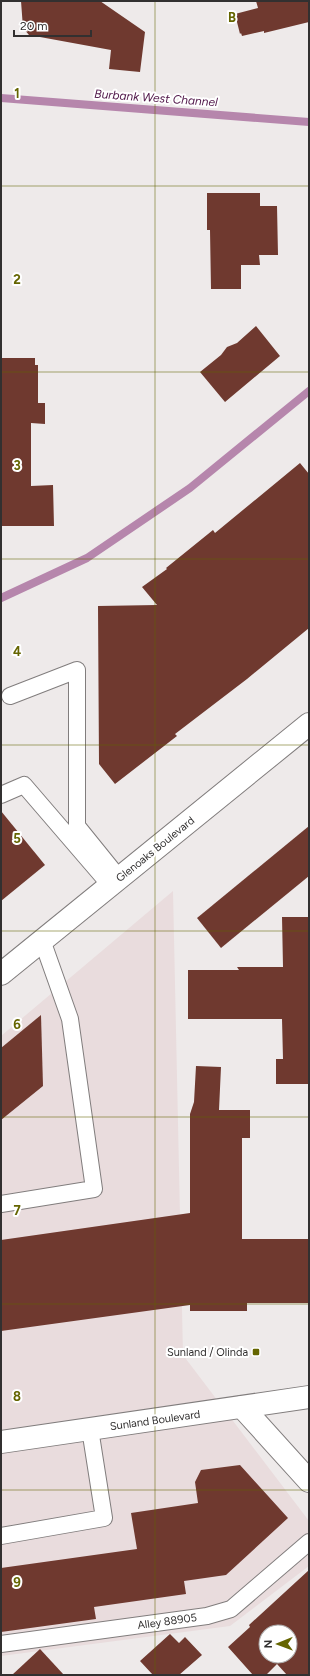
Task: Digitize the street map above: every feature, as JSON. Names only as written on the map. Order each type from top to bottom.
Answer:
[{"type":"main road","name":"Glenoaks Boulevard","points":[[1,974],[309,724]]},
{"type":"main road","name":"Sunland Boulevard","points":[[1,1442],[309,1397]]},
{"type":"main road","points":[[242,1407],[309,1481]]},
{"type":"lane","points":[[10,696],[77,670],[77,826],[115,882]]},
{"type":"lane","points":[[1,795],[24,785],[115,882]]},
{"type":"lane","points":[[1,1204],[94,1189],[70,1019],[42,940]]},
{"type":"lane","points":[[1,1536],[104,1518],[90,1429]]},
{"type":"lane","name":"Alley 88905","points":[[1,1644],[207,1616],[231,1609],[309,1542]]},
{"type":"shaded area","points":[[173,891],[183,1355],[309,1521],[309,1566],[230,1626],[1,1656],[1,1036]]},
{"type":"building","points":[[21,1],[100,1],[145,32],[140,72],[109,69],[111,50],[29,35],[23,28]]},
{"type":"building","points":[[256,1],[309,1],[309,22],[264,33],[264,31],[242,36],[241,33],[240,34],[235,14],[258,8]]},
{"type":"building","points":[[207,193],[260,193],[260,206],[277,206],[278,255],[259,255],[260,265],[241,265],[241,289],[211,289],[210,230],[207,230]]},
{"type":"building","points":[[256,326],[280,356],[225,402],[200,372],[221,355],[227,347],[237,343]]},
{"type":"building","points":[[1,358],[35,358],[35,365],[38,365],[38,403],[45,403],[45,424],[31,423],[31,486],[53,485],[54,526],[1,526]]},
{"type":"building","points":[[300,463],[309,474],[309,628],[247,679],[175,734],[177,736],[115,784],[99,764],[98,606],[157,605],[142,587],[167,569],[166,568],[213,530],[215,533]]},
{"type":"building","points":[[1,811],[45,865],[1,901]]},
{"type":"building","points":[[309,826],[309,876],[221,948],[197,918]]},
{"type":"building","points":[[282,917],[309,917],[309,1084],[276,1084],[276,1059],[283,1059],[282,1019],[188,1019],[188,970],[239,970],[237,967],[283,967]]},
{"type":"building","points":[[41,1015],[43,1086],[1,1120],[1,1048]]},
{"type":"building","points":[[196,1066],[221,1067],[219,1110],[250,1110],[250,1138],[242,1138],[242,1239],[309,1239],[309,1303],[247,1303],[247,1311],[190,1311],[190,1305],[1,1331],[1,1240],[190,1213],[190,1114],[194,1102]]},
{"type":"building","points":[[240,1465],[288,1518],[226,1575],[184,1581],[186,1594],[94,1607],[96,1619],[1,1632],[1,1568],[137,1549],[131,1513],[198,1503],[195,1482],[201,1470]]},
{"type":"building","points":[[309,1570],[309,1675],[287,1675],[277,1664],[266,1675],[253,1675],[228,1647],[250,1627],[249,1625]]},
{"type":"building","points":[[170,1634],[179,1643],[185,1637],[202,1655],[179,1675],[153,1675],[140,1661]]},
{"type":"building","points":[[40,1649],[64,1675],[12,1675]]},
{"type":"waterway","name":"Burbank West Channel","points":[[1,98],[309,122]]},
{"type":"waterway","points":[[1,598],[87,558],[190,488],[309,391]]},
{"type":"place","name":"Sunland / Olinda","points":[[256,1352]]}]
